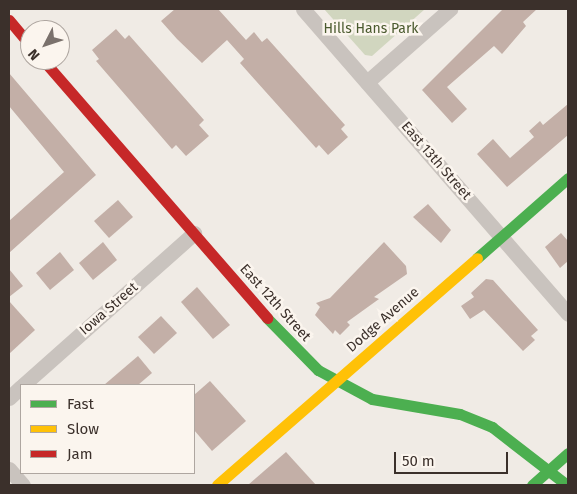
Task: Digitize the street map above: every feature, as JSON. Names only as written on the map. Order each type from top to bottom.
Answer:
[{"type":"street","name":"East 13th Street","points":[[303,9],[568,314]]},
{"type":"street","points":[[367,82],[450,9]]},
{"type":"street","points":[[9,20],[20,33]]},
{"type":"street","name":"East 12th Street","points":[[52,70],[298,352],[335,382],[390,404],[474,419],[550,469]]},
{"type":"street","name":"Dodge Avenue","points":[[217,485],[568,178]]},
{"type":"street","name":"Iowa Street","points":[[24,384],[194,233]]},
{"type":"street","name":"Iowa Street","points":[[9,398],[20,388]]},
{"type":"street","points":[[532,485],[568,453]]},
{"type":"street","points":[[550,469],[567,485]]},
{"type":"street","points":[[9,470],[23,485]]},
{"type":"green space","name":"Hills Hans Park","points":[[324,9],[425,9],[372,56],[365,55]]},
{"type":"building","points":[[175,9],[218,9],[246,40],[254,32],[262,42],[267,38],[345,125],[341,129],[348,137],[328,155],[319,145],[316,148],[240,63],[244,59],[227,40],[202,63],[177,39],[161,21]]},
{"type":"building","points":[[503,9],[537,9],[523,22],[526,26],[502,54],[494,46],[447,87],[467,109],[452,123],[422,90]]},
{"type":"building","points":[[116,29],[125,39],[129,35],[204,120],[199,125],[209,136],[186,156],[176,145],[172,149],[96,61],[99,59],[92,50]]},
{"type":"building","points":[[9,73],[96,175],[9,253],[9,221],[64,172],[9,106]]},
{"type":"building","points":[[568,104],[568,135],[507,187],[477,154],[493,139],[510,158],[534,137],[529,131],[540,121],[543,125]]},
{"type":"building","points":[[118,200],[133,217],[109,238],[94,221]]},
{"type":"building","points":[[428,204],[451,230],[441,243],[413,217]]},
{"type":"building","points":[[561,233],[568,241],[568,261],[560,268],[545,247]]},
{"type":"building","points":[[103,242],[117,260],[93,280],[79,263]]},
{"type":"building","points":[[384,242],[406,266],[407,274],[374,297],[379,299],[347,322],[350,325],[340,335],[335,330],[333,334],[315,315],[320,307],[316,303],[330,298]]},
{"type":"building","points":[[60,252],[74,270],[50,290],[36,273]]},
{"type":"building","points":[[9,269],[23,286],[9,297]]},
{"type":"building","points":[[486,279],[493,280],[538,330],[531,336],[535,340],[523,351],[484,310],[470,319],[461,306],[474,297],[471,293]]},
{"type":"building","points":[[197,287],[230,325],[213,339],[181,302]]},
{"type":"building","points":[[9,301],[35,330],[9,354]]},
{"type":"building","points":[[161,316],[177,333],[154,354],[138,337]]},
{"type":"building","points":[[138,356],[152,373],[139,384],[105,384]]},
{"type":"building","points":[[210,381],[246,421],[212,451],[195,431],[195,394]]},
{"type":"building","points":[[286,452],[316,485],[248,485]]},
{"type":"traffic: fast","points":[[477,258],[568,178]]},
{"type":"traffic: fast","points":[[267,318],[318,370],[372,399],[460,414],[492,427],[567,485]]},
{"type":"traffic: fast","points":[[532,485],[568,453]]},
{"type":"traffic: slow","points":[[217,485],[477,258]]},
{"type":"traffic: jam","points":[[9,20],[20,33]]},
{"type":"traffic: jam","points":[[52,70],[267,318]]}]
